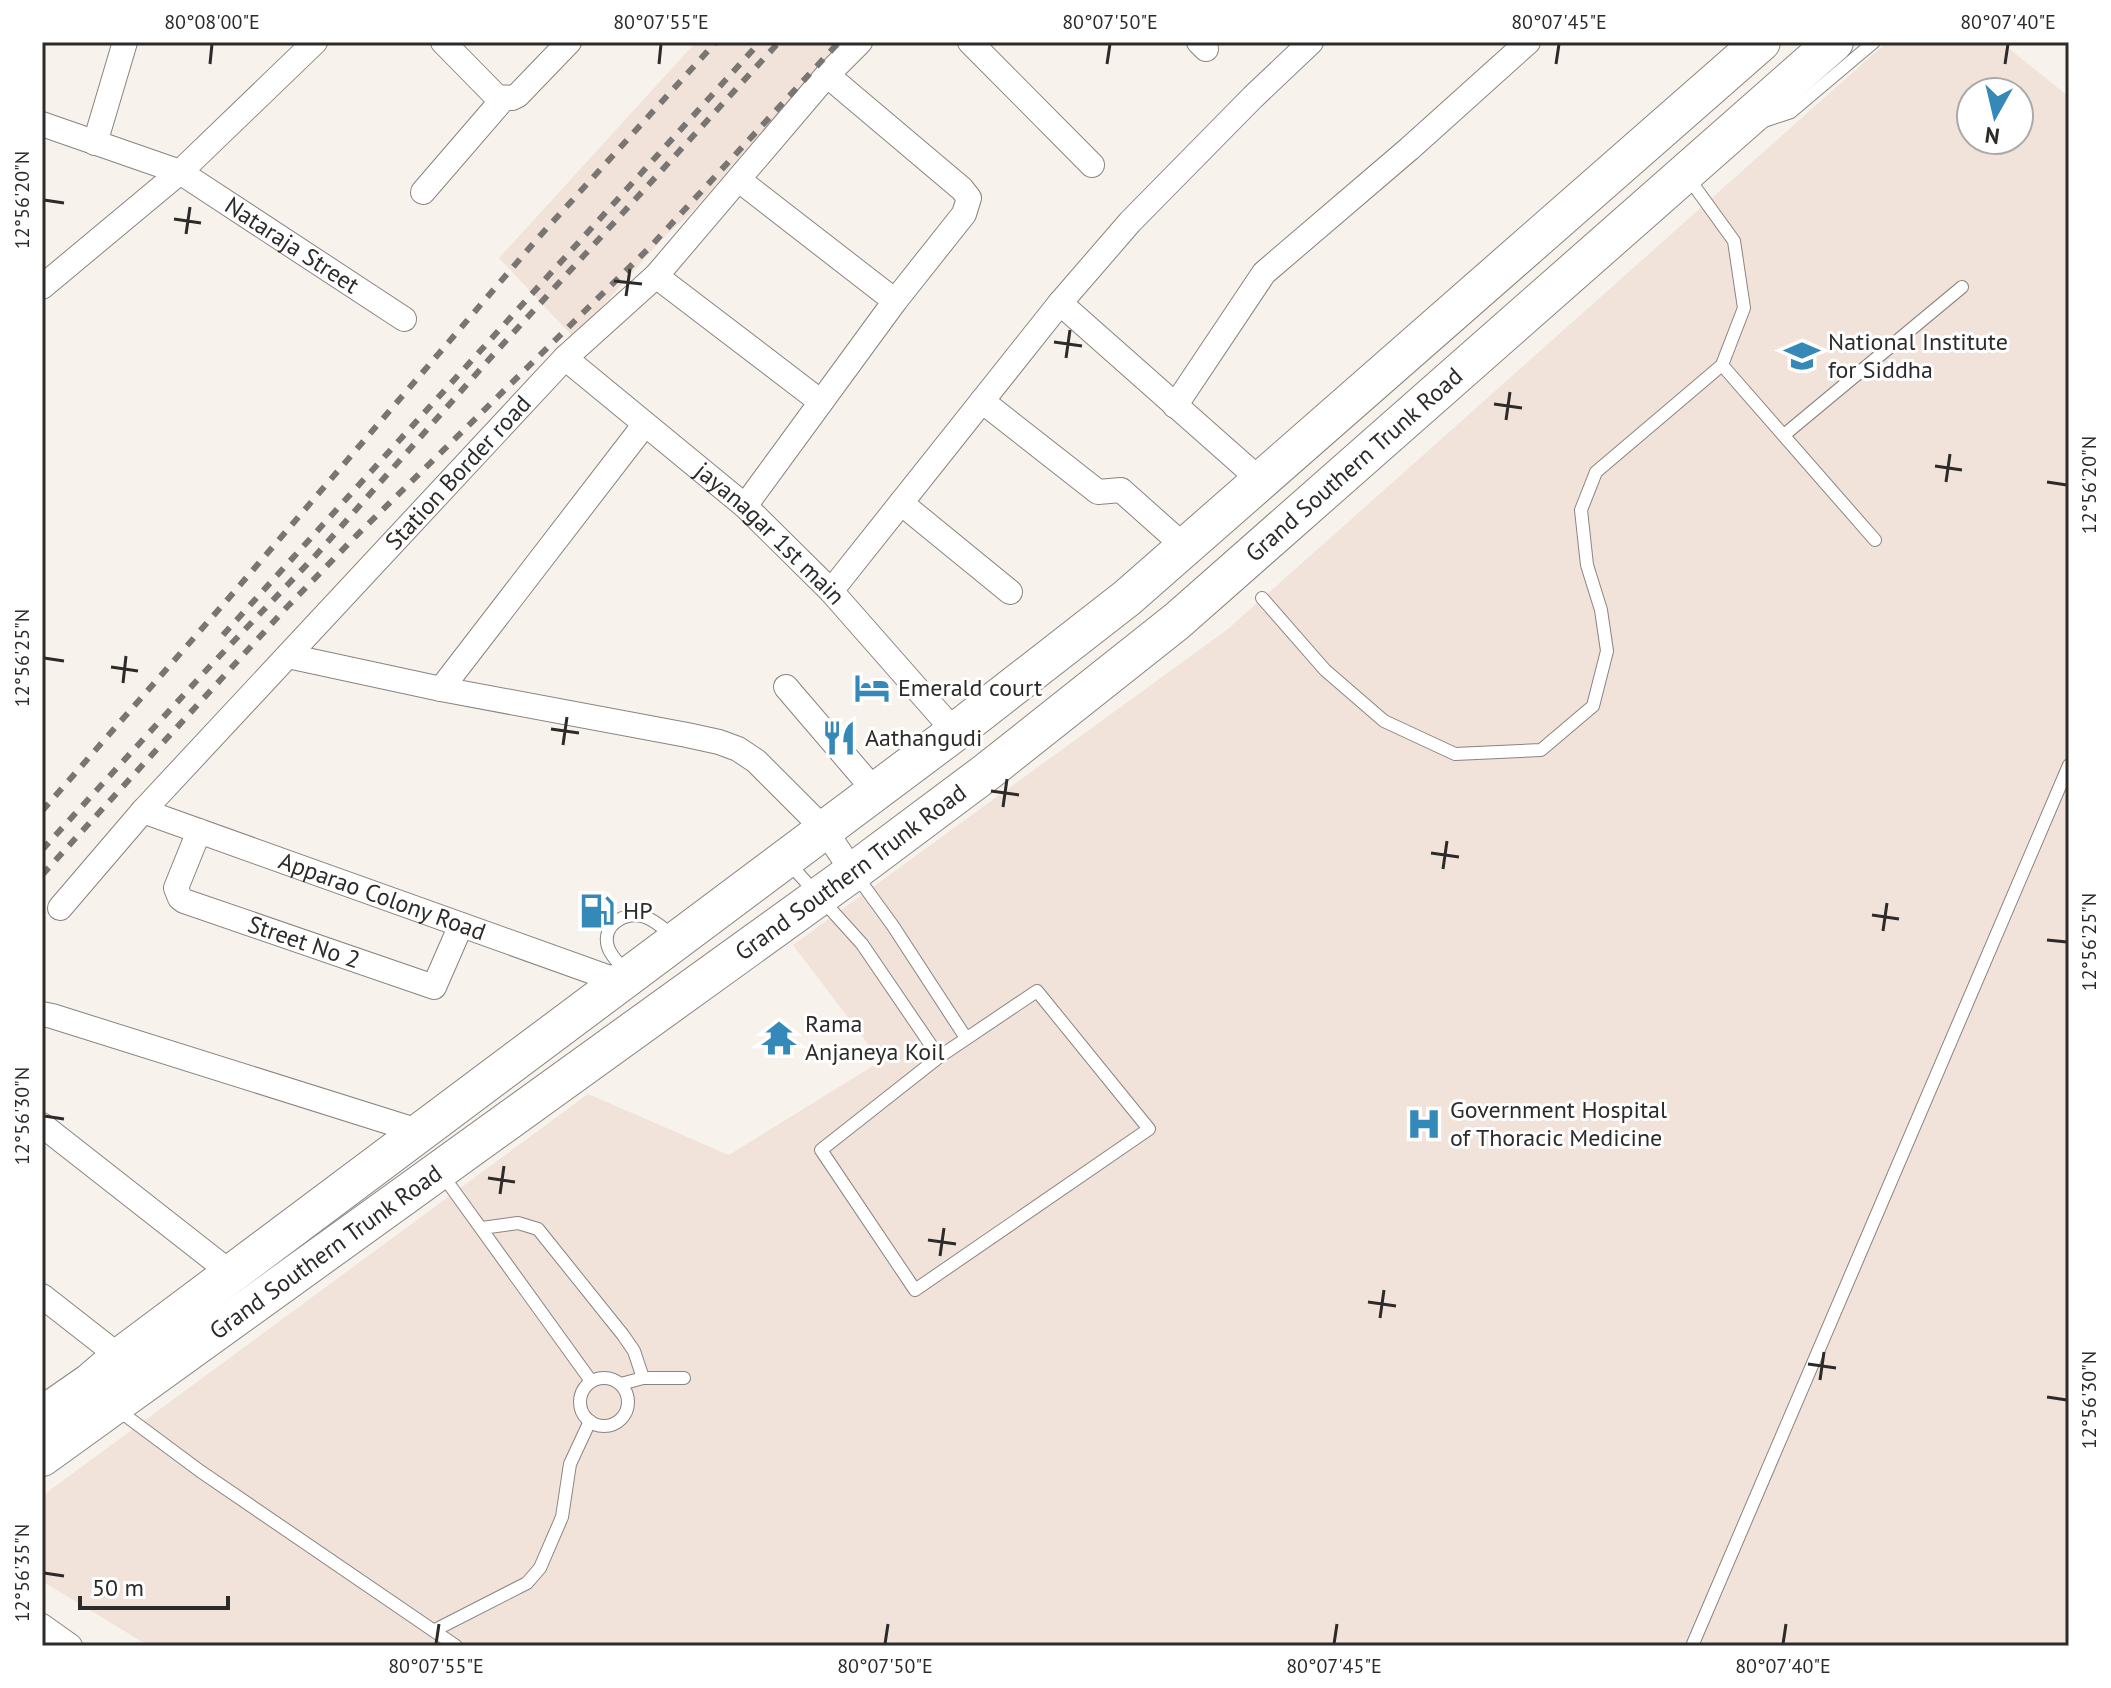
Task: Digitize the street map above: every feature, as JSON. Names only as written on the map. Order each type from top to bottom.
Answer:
[{"type":"main road","name":"Grand Southern Trunk Road","points":[[42,1416],[955,732],[1127,598],[1761,42]]},
{"type":"main road","name":"Grand Southern Trunk Road","points":[[42,1457],[853,872],[988,771],[1177,621],[1834,42]]},
{"type":"street","points":[[95,143],[125,42]]},
{"type":"street","points":[[47,278],[180,172],[315,42]]},
{"type":"street","points":[[443,42],[497,97],[504,98],[518,95],[569,42]]},
{"type":"street","name":"Station Border road","points":[[60,908],[143,811],[565,358],[656,276],[827,75],[860,42]]},
{"type":"street","points":[[970,42],[1092,165]]},
{"type":"street","points":[[831,591],[1060,303],[1130,222],[1311,42]]},
{"type":"street","points":[[1175,406],[1264,273],[1528,42]]},
{"type":"street","points":[[745,506],[895,301],[964,214],[969,198],[827,75]]},
{"type":"street","points":[[423,192],[504,98]]},
{"type":"street","name":"Nataraja Street","points":[[42,124],[180,172],[404,319]]},
{"type":"street","points":[[739,180],[895,301]]},
{"type":"street","points":[[656,276],[821,402]]},
{"type":"street","points":[[1060,303],[1260,480]]},
{"type":"street","name":"jayanagar 1st main","points":[[565,358],[745,506],[831,591],[955,732]]},
{"type":"street","points":[[982,401],[1098,492],[1121,490],[1185,547]]},
{"type":"street","points":[[441,689],[645,424]]},
{"type":"street","points":[[901,503],[1010,592]]},
{"type":"street","points":[[288,656],[441,689],[719,742],[738,749],[756,761],[824,829],[853,872]]},
{"type":"street","points":[[786,687],[875,791]]},
{"type":"street","name":"Apparao Colony Road","points":[[143,811],[461,925],[625,979]]},
{"type":"street","name":"Street No 2","points":[[199,831],[176,888],[184,901],[434,987],[461,925]]},
{"type":"street","points":[[42,1014],[421,1132]]},
{"type":"street","points":[[42,1125],[232,1274]]},
{"type":"street","points":[[42,1296],[120,1357]]},
{"type":"street","points":[[42,1626],[70,1646]]},
{"type":"lane","points":[[1733,132],[1791,112],[1874,42]]},
{"type":"lane","points":[[1262,598],[1325,670],[1384,721],[1455,754],[1541,750],[1593,706],[1607,651],[1601,610],[1587,565],[1581,510],[1596,472],[1722,365],[1744,308],[1734,241],[1685,173]]},
{"type":"lane","points":[[1784,435],[1962,287]]},
{"type":"lane","points":[[1722,365],[1875,540]]},
{"type":"lane","points":[[1692,1646],[2069,765]]},
{"type":"lane","points":[[784,859],[862,944],[939,1057]]},
{"type":"lane","points":[[853,872],[893,926],[966,1038]]},
{"type":"lane","points":[[625,979],[606,940],[608,930],[619,919],[646,917],[678,939]]},
{"type":"lane","points":[[1037,991],[1149,1129],[915,1290],[821,1150],[966,1038],[1037,991]]},
{"type":"lane","points":[[440,1171],[591,1381]]},
{"type":"lane","points":[[482,1228],[518,1223],[538,1229],[623,1335],[634,1351],[643,1378]]},
{"type":"lane","points":[[606,1377],[626,1390],[628,1407],[620,1421],[605,1426],[584,1416],[581,1393],[591,1381],[606,1377]]},
{"type":"lane","points":[[621,1384],[643,1378],[684,1378]]},
{"type":"lane","points":[[112,1405],[200,1471],[456,1646]]},
{"type":"lane","points":[[435,1630],[527,1583],[540,1568],[562,1517],[570,1464],[590,1421]]},
{"type":"shaded area","points":[[696,42],[850,42],[690,214],[664,237],[574,338],[499,258]]},
{"type":"shaded area","name":"Government Hospital of Thoracic Medicine","points":[[1887,42],[2001,42],[2069,97],[2069,1646],[149,1646],[42,1581],[42,1496],[588,1094],[729,1155],[881,1061],[793,945],[1228,629]]},
{"type":"railway","points":[[42,811],[538,238],[716,42]]},
{"type":"railway","points":[[223,635],[760,42]]},
{"type":"railway","points":[[42,850],[316,555],[493,355],[779,42]]},
{"type":"railway","points":[[42,875],[287,607],[652,245],[839,42]]},
{"type":"place","name":"National Institute for Siddha","points":[[1802,356]]},
{"type":"place","name":"Emerald court","points":[[872,688]]},
{"type":"place","name":"Aathangudi","points":[[839,738]]},
{"type":"place","name":"HP","points":[[597,911]]},
{"type":"place","name":"Rama Anjaneya Koil","points":[[779,1038]]},
{"type":"place","name":"Government Hospital of Thoracic Medicine","points":[[1424,1124]]}]
